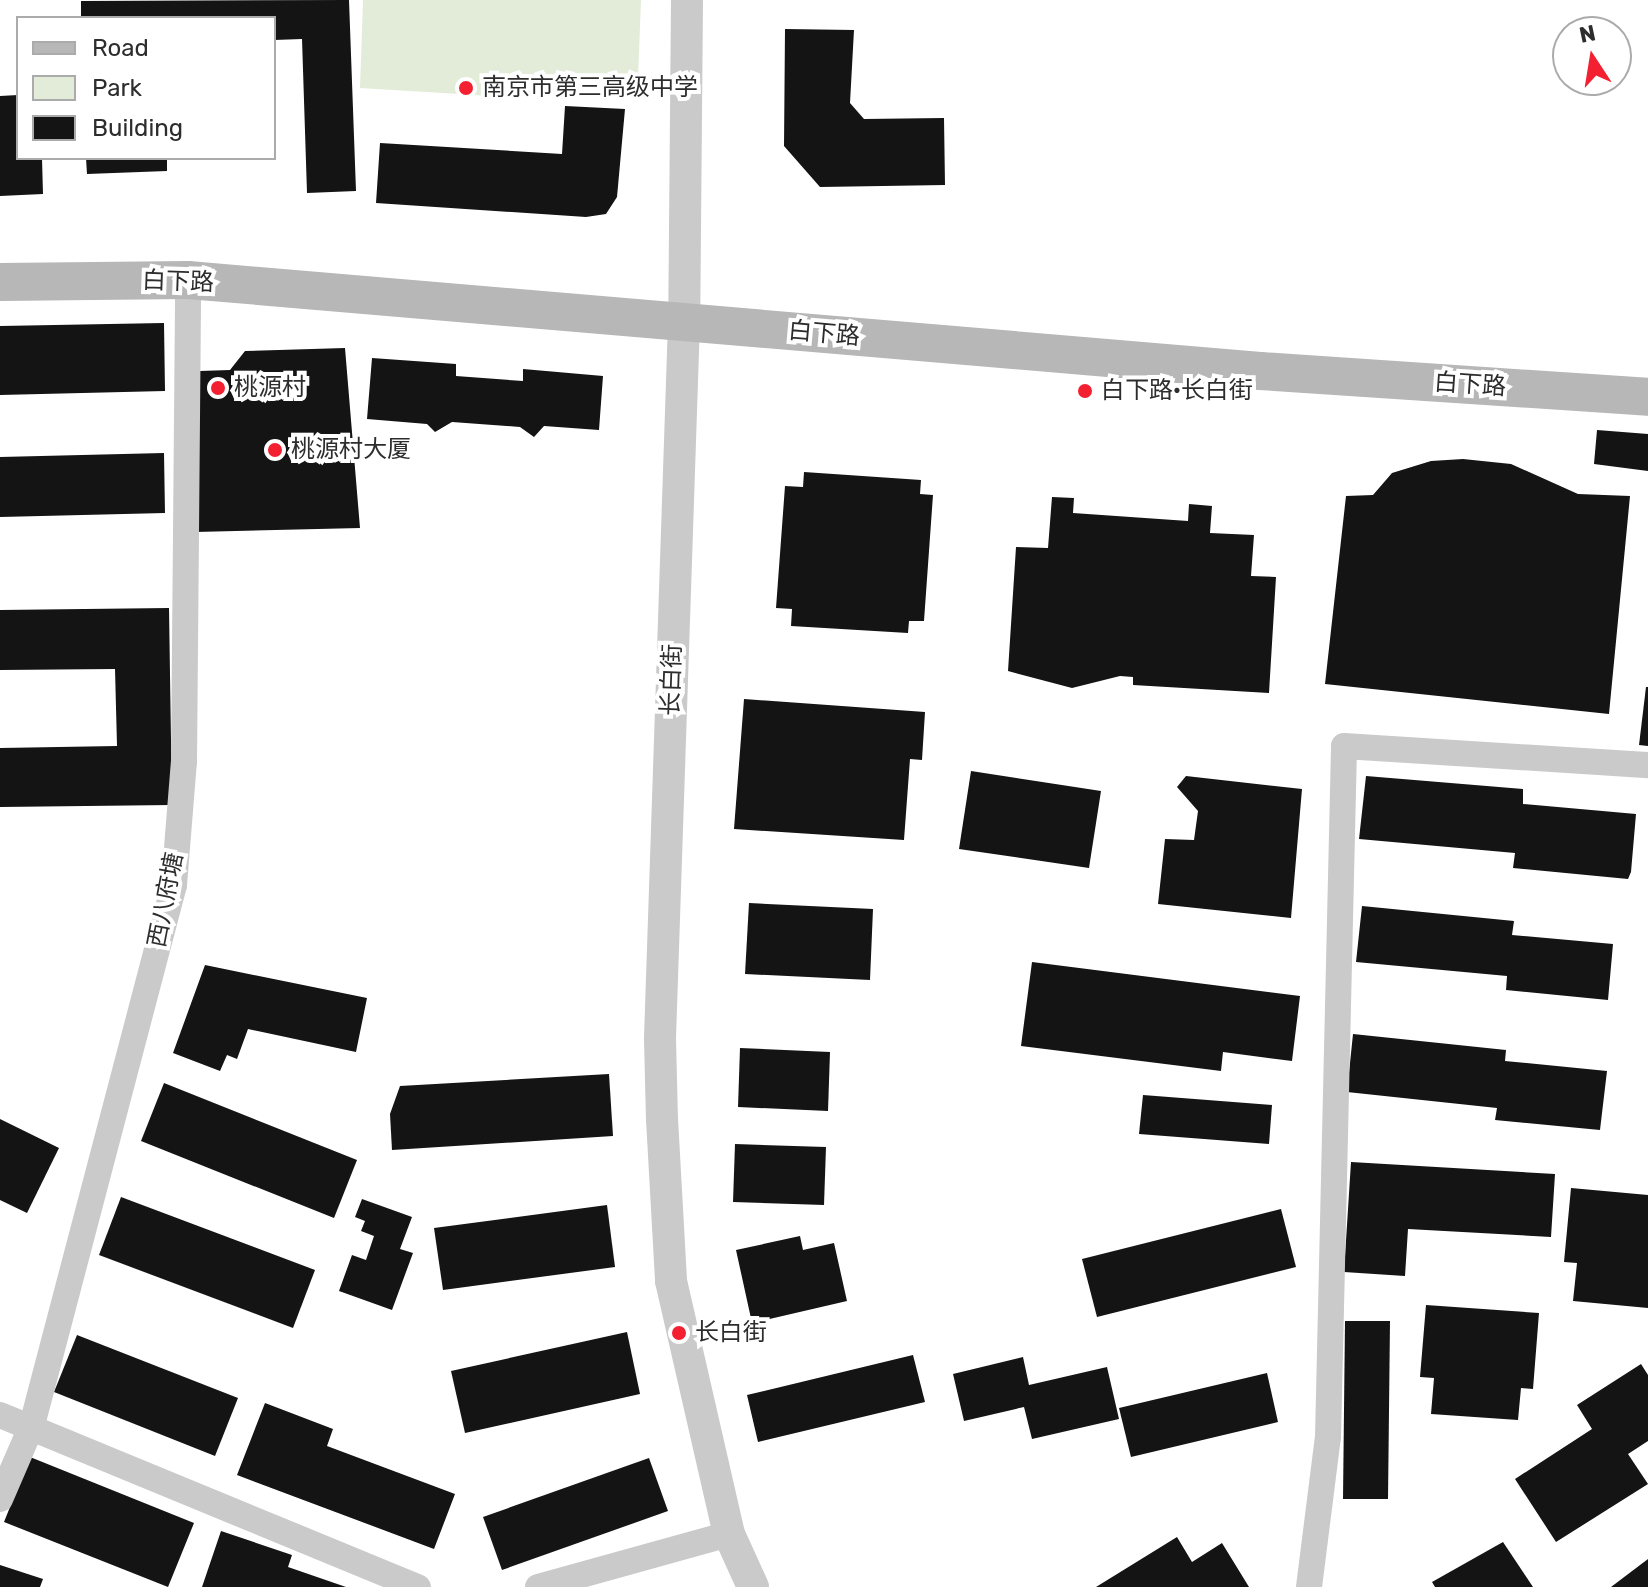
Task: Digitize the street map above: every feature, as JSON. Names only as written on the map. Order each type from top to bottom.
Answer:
[{"type":"main road","name":"白下路","points":[[0,282],[188,280],[1648,397]]},
{"type":"street","name":"长白街","points":[[687,0],[684,322],[660,1039],[662,1119],[671,1281],[729,1534],[753,1587]]},
{"type":"street","name":"西八府塘","points":[[0,1499],[32,1425],[174,885],[184,762],[188,280]]},
{"type":"street","points":[[1309,1587],[1328,1437],[1344,746],[1648,765]]},
{"type":"street","points":[[0,1415],[32,1425],[259,1525],[418,1587]]},
{"type":"street","points":[[538,1587],[729,1534]]},
{"type":"green space","points":[[363,0],[641,0],[638,79],[536,74],[492,96],[360,88]]},
{"type":"building","points":[[349,0],[356,191],[307,193],[302,39],[276,40],[276,16],[81,16],[81,1]]},
{"type":"building","points":[[785,29],[854,30],[850,103],[864,119],[944,118],[945,185],[820,187],[784,146]]},
{"type":"building","points":[[16,95],[16,160],[42,160],[43,194],[0,196],[0,96]]},
{"type":"building","points":[[565,106],[625,109],[617,197],[606,214],[586,217],[376,203],[380,143],[562,154]]},
{"type":"building","points":[[86,160],[167,160],[167,171],[87,174]]},
{"type":"building","points":[[164,323],[165,391],[0,395],[0,326]]},
{"type":"building","name":"桃源村大厦","points":[[345,348],[360,528],[195,532],[200,371],[230,370],[245,351]]},
{"type":"building","points":[[372,358],[456,364],[456,376],[523,381],[523,369],[603,376],[599,430],[544,426],[534,437],[520,427],[452,422],[435,432],[427,424],[367,419]]},
{"type":"building","points":[[1597,430],[1648,434],[1648,471],[1594,464]]},
{"type":"building","points":[[164,453],[165,513],[0,517],[0,457]]},
{"type":"building","points":[[1463,459],[1511,464],[1578,494],[1630,496],[1609,714],[1325,684],[1346,496],[1373,495],[1392,473],[1431,461]]},
{"type":"building","points":[[804,472],[921,480],[920,494],[933,495],[924,621],[909,621],[908,633],[791,626],[792,609],[776,608],[785,486],[803,487]]},
{"type":"building","points":[[1052,497],[1074,498],[1073,513],[1188,521],[1189,504],[1212,506],[1210,533],[1254,535],[1251,576],[1276,577],[1269,693],[1133,685],[1133,677],[1120,676],[1072,688],[1008,671],[1016,547],[1048,548]]},
{"type":"building","points":[[169,608],[172,805],[0,807],[0,748],[117,746],[115,669],[0,670],[0,610]]},
{"type":"building","points":[[1648,687],[1648,746],[1639,745]]},
{"type":"building","points":[[744,699],[925,712],[922,760],[910,759],[904,840],[734,829]]},
{"type":"building","points":[[971,771],[1101,791],[1089,868],[959,849]]},
{"type":"building","points":[[1186,776],[1302,789],[1291,918],[1158,904],[1165,839],[1194,840],[1198,811],[1177,787]]},
{"type":"building","points":[[1366,776],[1523,789],[1523,804],[1636,814],[1631,872],[1628,879],[1513,868],[1515,853],[1359,839]]},
{"type":"building","points":[[749,903],[873,909],[870,980],[745,974]]},
{"type":"building","points":[[1362,906],[1514,921],[1512,935],[1613,944],[1608,1000],[1506,990],[1507,976],[1356,962]]},
{"type":"building","points":[[1032,962],[1300,996],[1292,1061],[1223,1052],[1221,1071],[1021,1046]]},
{"type":"building","points":[[205,965],[367,998],[356,1052],[248,1029],[237,1059],[227,1055],[220,1071],[173,1053]]},
{"type":"building","points":[[1353,1034],[1506,1050],[1505,1061],[1607,1071],[1600,1130],[1495,1120],[1497,1108],[1347,1092]]},
{"type":"building","points":[[740,1048],[830,1052],[828,1111],[738,1107]]},
{"type":"building","points":[[609,1074],[613,1136],[392,1150],[390,1114],[400,1086]]},
{"type":"building","points":[[164,1083],[357,1160],[334,1218],[141,1141]]},
{"type":"building","points":[[1143,1095],[1272,1105],[1269,1144],[1139,1134]]},
{"type":"building","points":[[0,1119],[59,1148],[27,1213],[0,1200]]},
{"type":"building","points":[[735,1144],[826,1147],[824,1205],[733,1202]]},
{"type":"building","points":[[1351,1162],[1555,1174],[1551,1237],[1408,1229],[1405,1276],[1344,1272]]},
{"type":"building","points":[[1571,1188],[1648,1195],[1648,1308],[1573,1301],[1577,1263],[1564,1262]]},
{"type":"building","points":[[121,1197],[315,1270],[293,1328],[99,1255]]},
{"type":"building","points":[[362,1199],[412,1217],[400,1249],[413,1253],[392,1310],[339,1291],[352,1255],[366,1260],[374,1236],[361,1231],[365,1221],[355,1217]]},
{"type":"building","points":[[607,1205],[615,1267],[443,1290],[434,1228]]},
{"type":"building","points":[[1281,1209],[1296,1267],[1097,1317],[1082,1259]]},
{"type":"building","points":[[800,1236],[803,1250],[834,1243],[847,1301],[752,1323],[736,1250]]},
{"type":"building","points":[[1426,1305],[1539,1313],[1533,1389],[1521,1388],[1518,1420],[1431,1414],[1434,1378],[1420,1377]]},
{"type":"building","points":[[1345,1321],[1390,1321],[1388,1499],[1343,1499]]},
{"type":"building","points":[[627,1332],[640,1394],[465,1433],[451,1371]]},
{"type":"building","points":[[77,1335],[238,1398],[215,1456],[54,1392]]},
{"type":"building","points":[[913,1355],[925,1402],[758,1442],[747,1395]]},
{"type":"building","points":[[1023,1357],[1029,1385],[1107,1367],[1119,1419],[1032,1439],[1024,1407],[964,1421],[953,1374]]},
{"type":"building","points":[[1641,1364],[1648,1375],[1648,1441],[1628,1454],[1648,1484],[1556,1542],[1515,1479],[1592,1429],[1577,1405]]},
{"type":"building","points":[[1267,1373],[1278,1422],[1131,1457],[1119,1408]]},
{"type":"building","points":[[265,1403],[333,1429],[327,1446],[455,1494],[434,1549],[237,1475]]},
{"type":"building","points":[[30,1457],[194,1523],[168,1587],[4,1522]]},
{"type":"building","points":[[649,1458],[668,1511],[502,1570],[483,1517]]},
{"type":"building","points":[[221,1531],[292,1555],[288,1567],[346,1587],[202,1587]]},
{"type":"building","points":[[1177,1537],[1192,1562],[1222,1543],[1249,1587],[1096,1587]]},
{"type":"building","points":[[1503,1542],[1533,1587],[1435,1587],[1432,1582]]},
{"type":"building","points":[[1648,1559],[1648,1587],[1611,1587]]},
{"type":"building","points":[[0,1565],[43,1579],[40,1587],[0,1587]]},
{"type":"place","name":"南京市第三高级中学","points":[[466,88]]},
{"type":"place","name":"桃源村","points":[[218,388]]},
{"type":"place","name":"白下路·长白街","points":[[1085,391]]},
{"type":"place","name":"桃源村大厦","points":[[275,450]]},
{"type":"place","name":"长白街","points":[[679,1333]]}]
